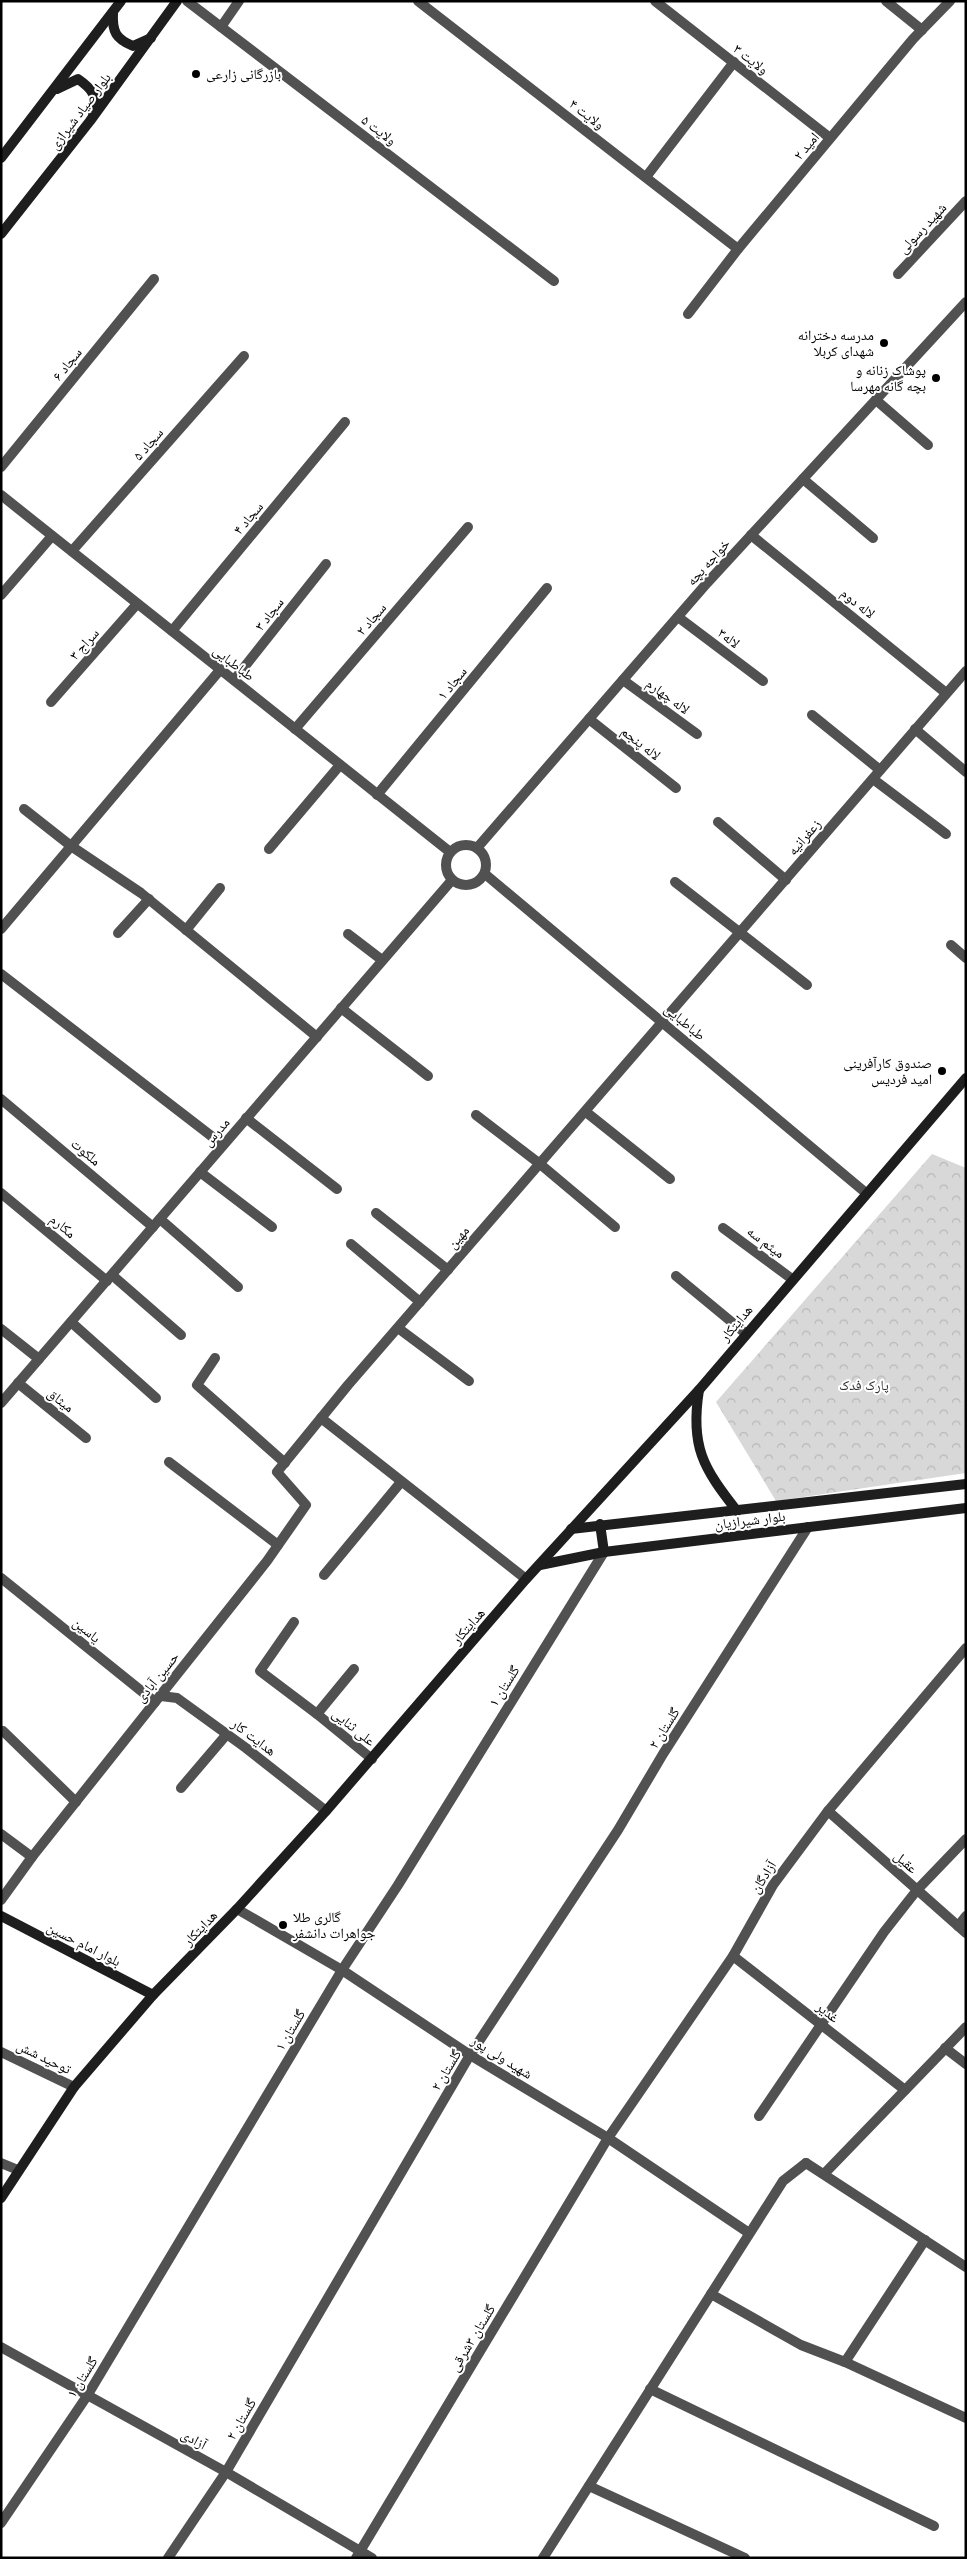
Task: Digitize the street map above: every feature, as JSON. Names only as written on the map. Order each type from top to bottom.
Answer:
[{"type":"main road","points":[[1,158],[55,90],[121,1]]},
{"type":"main road","name":"بلوار صیاد شیرازی","points":[[1,234],[90,121],[177,1]]},
{"type":"main road","points":[[114,12],[112,28],[120,40],[133,46],[151,38]]},
{"type":"main road","points":[[55,90],[78,79],[89,86],[96,99],[90,121]]},
{"type":"main road","name":"هدایتکار","points":[[1,2198],[74,2087],[153,1995],[237,1909],[326,1811],[526,1579],[699,1390],[745,1333],[966,1078]]},
{"type":"main road","points":[[699,1390],[694,1416],[696,1436],[702,1459],[713,1481],[737,1511]]},
{"type":"main road","name":"بلوار شیرازیان","points":[[571,1529],[600,1524],[737,1511],[966,1484]]},
{"type":"main road","name":"بلوار شیرازیان","points":[[540,1565],[604,1552],[966,1508]]},
{"type":"main road","points":[[600,1524],[604,1552]]},
{"type":"main road","name":"بلوار امام حسین","points":[[1,1916],[153,1995]]},
{"type":"street","name":"ولایت ۵","points":[[187,1],[554,281]]},
{"type":"street","points":[[221,27],[239,1]]},
{"type":"street","name":"ولایت ۴","points":[[418,1],[738,249]]},
{"type":"street","name":"ولایت ۳","points":[[655,1],[830,138]]},
{"type":"street","points":[[886,1],[922,30]]},
{"type":"street","name":"امید ۲","points":[[688,314],[738,249],[830,138],[922,30],[950,1]]},
{"type":"street","points":[[646,177],[734,62]]},
{"type":"street","name":"شهید رسولی","points":[[898,274],[966,201]]},
{"type":"street","name":"سجاد ۶","points":[[1,467],[154,279]]},
{"type":"street","name":"خواجه بچه","points":[[477,848],[678,616],[966,302]]},
{"type":"street","name":"سجاد ۵","points":[[72,551],[244,356]]},
{"type":"street","points":[[876,400],[928,445]]},
{"type":"street","name":"سجاد ۴","points":[[172,631],[345,422]]},
{"type":"street","points":[[803,479],[873,538]]},
{"type":"street","name":"طباطبایی","points":[[1,495],[450,852]]},
{"type":"street","name":"سجاد ۲","points":[[295,729],[468,528]]},
{"type":"street","name":"لاله دوم","points":[[751,535],[946,693]]},
{"type":"street","points":[[1,595],[52,536]]},
{"type":"street","name":"سجاد ۳","points":[[234,680],[326,564]]},
{"type":"street","name":"سجاد ۱","points":[[377,795],[547,588]]},
{"type":"street","name":"سراج ۳","points":[[51,702],[137,604]]},
{"type":"street","name":"لاله۳","points":[[678,616],[763,681]]},
{"type":"street","points":[[1,929],[220,670]]},
{"type":"street","name":"زعفرانیه","points":[[664,1022],[966,670]]},
{"type":"street","name":"لاله چهارم","points":[[623,680],[697,734]]},
{"type":"street","points":[[812,715],[880,770]]},
{"type":"street","name":"لاله پنجم","points":[[589,719],[676,788]]},
{"type":"street","points":[[915,729],[966,772]]},
{"type":"street","points":[[269,849],[340,764]]},
{"type":"street","points":[[873,779],[946,834]]},
{"type":"street","points":[[24,808],[71,846],[148,899],[317,1036]]},
{"type":"street","points":[[718,822],[786,880]]},
{"type":"street","points":[[468,845],[477,848],[484,855],[487,864],[485,874],[479,882],[470,886],[460,885],[452,880],[447,871],[446,862],[450,852],[458,846],[468,845]]},
{"type":"street","name":"طباطبایی","points":[[485,874],[866,1193]]},
{"type":"street","name":"مدرس","points":[[1,1403],[452,880]]},
{"type":"street","points":[[675,882],[807,985]]},
{"type":"street","points":[[186,930],[220,888]]},
{"type":"street","points":[[118,933],[148,899]]},
{"type":"street","points":[[348,934],[382,960]]},
{"type":"street","points":[[952,945],[966,958]]},
{"type":"street","points":[[1,974],[223,1145]]},
{"type":"street","points":[[341,1008],[428,1076]]},
{"type":"street","name":"مهین","points":[[277,1472],[420,1302],[664,1022]]},
{"type":"street","name":"ملکوت","points":[[1,1100],[238,1288]]},
{"type":"street","points":[[586,1112],[670,1179]]},
{"type":"street","points":[[476,1115],[540,1164],[615,1227]]},
{"type":"street","points":[[246,1118],[337,1189]]},
{"type":"street","points":[[200,1172],[272,1227]]},
{"type":"street","name":"مکارم","points":[[1,1193],[181,1335]]},
{"type":"street","points":[[376,1213],[448,1270]]},
{"type":"street","name":"میثم سه","points":[[723,1228],[792,1279]]},
{"type":"street","points":[[352,1244],[420,1302]]},
{"type":"street","points":[[676,1276],[745,1333]]},
{"type":"street","points":[[71,1322],[156,1398]]},
{"type":"street","points":[[1,1328],[39,1359]]},
{"type":"street","points":[[398,1328],[468,1381]]},
{"type":"street","points":[[215,1358],[197,1386],[285,1463]]},
{"type":"street","name":"میثاق","points":[[18,1383],[86,1438]]},
{"type":"street","points":[[321,1418],[526,1579]]},
{"type":"street","points":[[169,1462],[278,1546]]},
{"type":"street","name":"حسین آبادی","points":[[1,1900],[32,1857],[278,1546],[306,1505],[277,1472]]},
{"type":"street","points":[[324,1575],[401,1482]]},
{"type":"street","name":"گلستان ۲","points":[[168,2558],[226,2472],[470,2055],[618,1830],[663,1754],[808,1527]]},
{"type":"street","name":"گلستان ۱","points":[[1,2523],[87,2396],[342,1970],[398,1885],[604,1552]]},
{"type":"street","name":"یاسین","points":[[1,1578],[158,1699]]},
{"type":"street","points":[[294,1622],[260,1670],[317,1714]]},
{"type":"street","name":"آزادگان","points":[[608,2138],[734,1956],[773,1885],[828,1811],[966,1648]]},
{"type":"street","name":"علی ثنایی","points":[[354,1668],[317,1714],[372,1759]]},
{"type":"street","name":"هدایت کار","points":[[158,1699],[177,1698],[227,1734],[326,1811]]},
{"type":"street","points":[[3,1731],[76,1802]]},
{"type":"street","points":[[181,1788],[227,1734]]},
{"type":"street","name":"عقیل","points":[[828,1811],[962,1929]]},
{"type":"street","points":[[1,1834],[32,1857]]},
{"type":"street","points":[[759,2116],[884,1932],[917,1890],[966,1839]]},
{"type":"street","name":"شهید ولی پور","points":[[237,1909],[342,1970],[470,2055],[608,2138],[749,2233]]},
{"type":"street","points":[[962,1929],[966,1916]]},
{"type":"street","name":"غدیر","points":[[734,1956],[905,2090]]},
{"type":"street","points":[[824,2174],[966,2027]]},
{"type":"street","points":[[945,2048],[966,2064]]},
{"type":"street","name":"توحید شش","points":[[1,2052],[74,2087]]},
{"type":"street","name":"گلستان ۳شرقی","points":[[358,2555],[608,2138]]},
{"type":"street","points":[[1,2163],[18,2170]]},
{"type":"street","points":[[543,2558],[783,2181],[806,2163],[966,2267]]},
{"type":"street","points":[[845,2362],[925,2240]]},
{"type":"street","points":[[711,2294],[801,2345],[845,2362],[966,2418]]},
{"type":"street","name":"آزادی","points":[[1,2347],[226,2472],[358,2555],[372,2558]]},
{"type":"street","points":[[650,2389],[934,2526]]},
{"type":"street","points":[[589,2486],[745,2558]]},
{"type":"green space","name":"پارک فدک","points":[[932,1154],[966,1168],[966,1473],[776,1501],[716,1402]]},
{"type":"place","name":"بازرگانی زارعی","points":[[196,74]]},
{"type":"place","name":"مدرسه دخترانه شهدای کربلا","points":[[884,343]]},
{"type":"place","name":"پوشاک زنانه و بچه گانه مهرسا","points":[[936,378]]},
{"type":"place","name":"صندوق کارآفرینی امید فردیس","points":[[942,1071]]},
{"type":"place","name":"گالری طلا جواهرات دانشفر","points":[[283,1925]]}]
